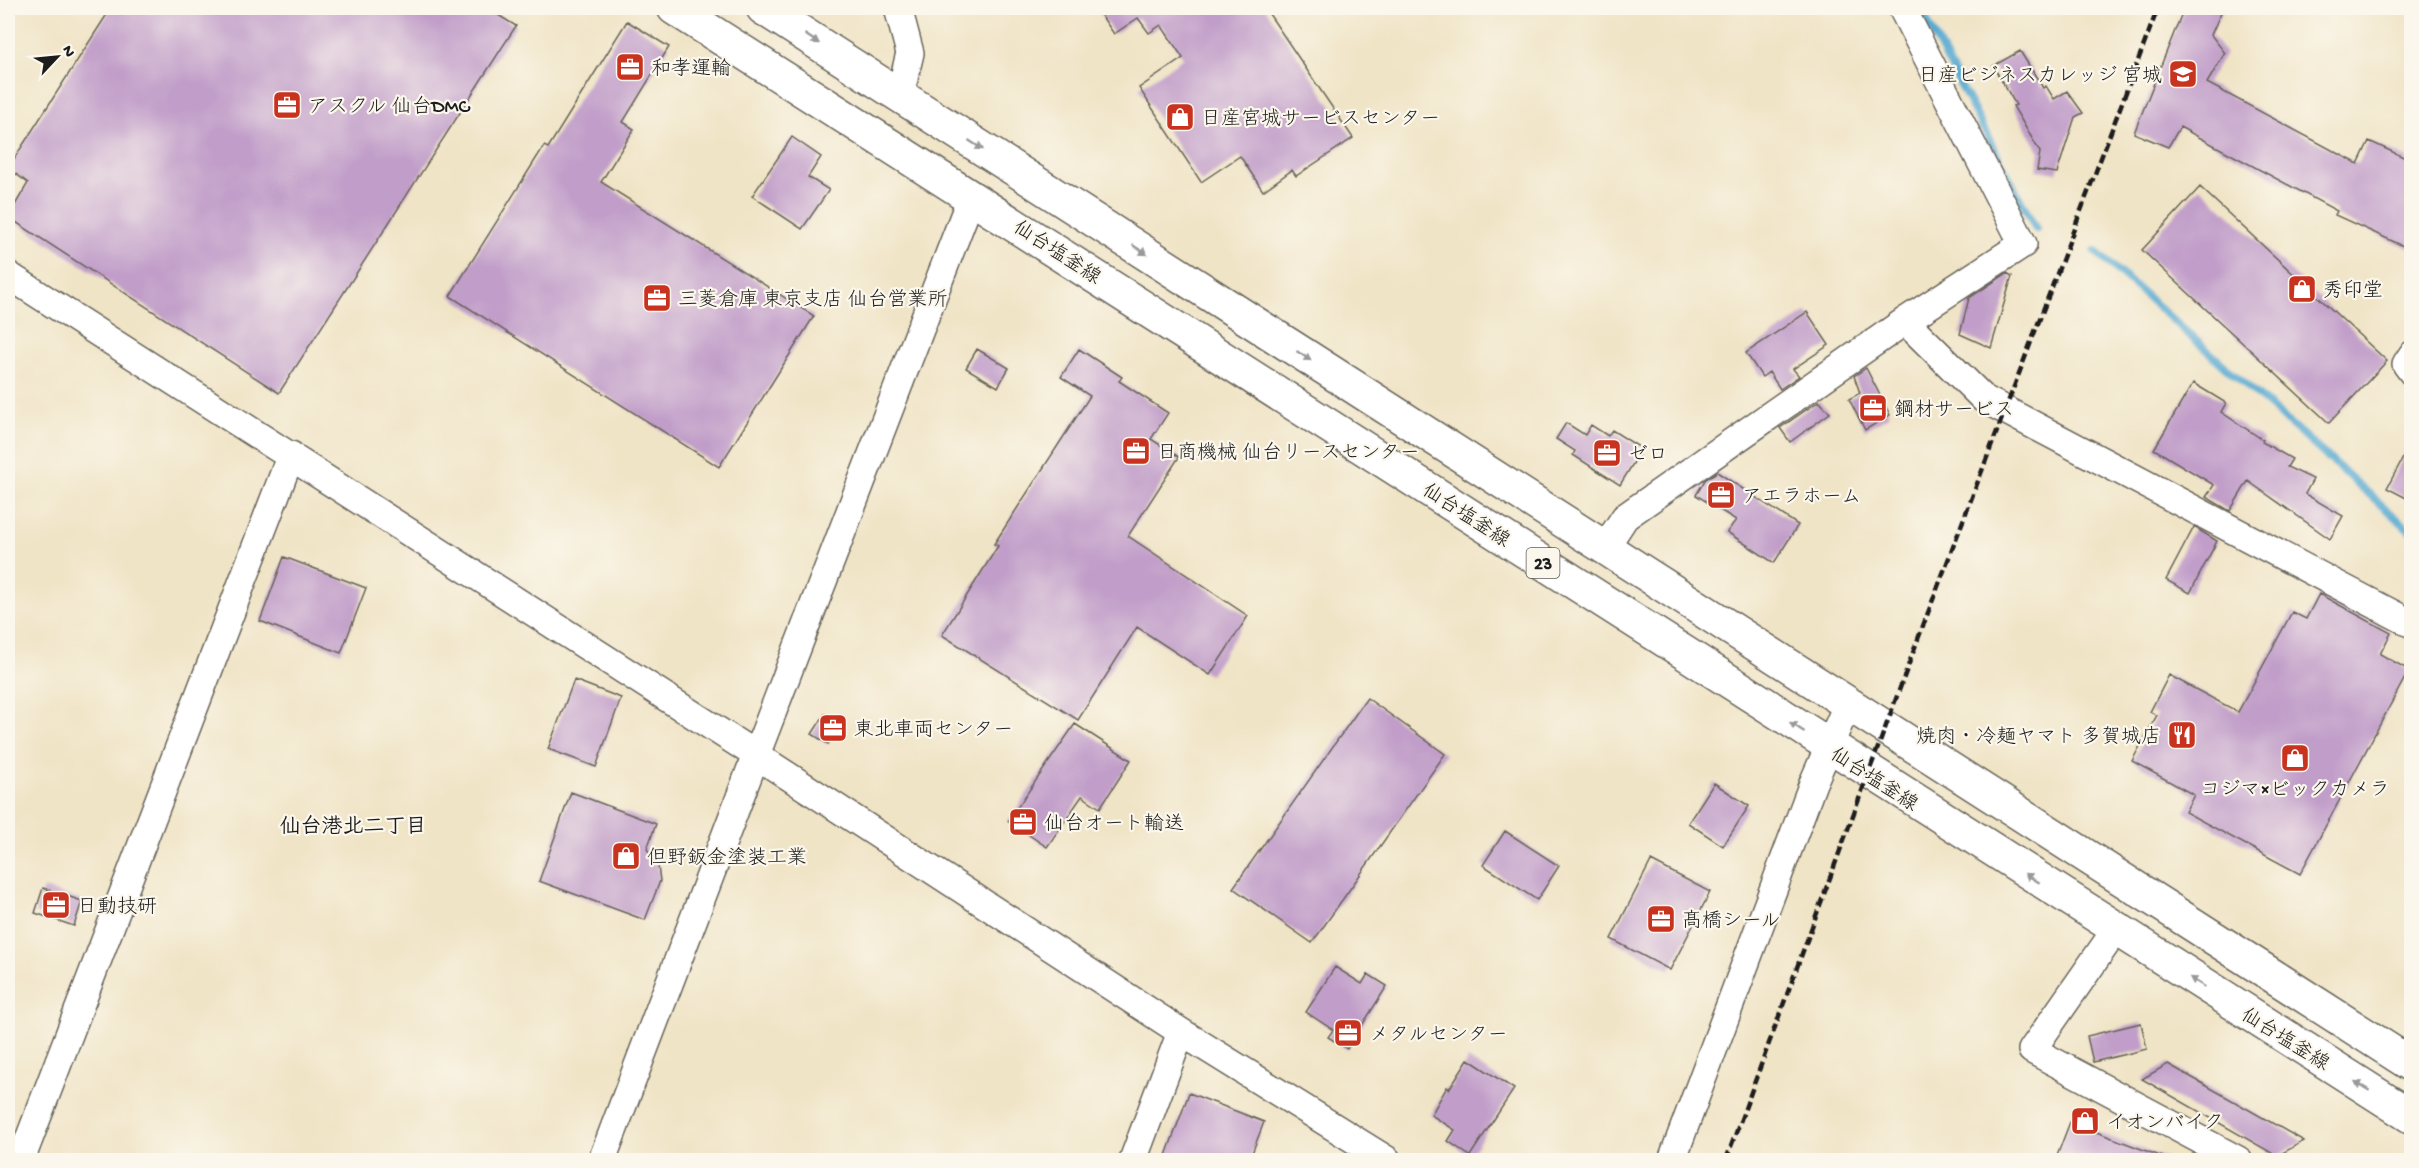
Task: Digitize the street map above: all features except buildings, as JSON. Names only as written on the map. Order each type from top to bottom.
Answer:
[{"type":"main road","name":"仙台塩釜線","points":[[674,8],[972,195],[1828,748],[2412,1117]]},
{"type":"main road","name":"23","points":[[763,8],[2412,1065]]},
{"type":"street","points":[[898,8],[910,53],[900,96]]},
{"type":"street","points":[[1604,549],[1625,517],[1905,321],[2023,244],[1902,8]]},
{"type":"street","points":[[602,1161],[972,195]]},
{"type":"street","points":[[8,275],[756,755],[1181,1032],[1387,1161]]},
{"type":"street","points":[[1905,321],[1984,399],[2412,624]]},
{"type":"street","points":[[2412,355],[2406,364],[2412,372]]},
{"type":"street","points":[[21,1161],[291,455]]},
{"type":"street","points":[[1672,1161],[1828,748],[1848,703]]},
{"type":"street","points":[[2115,931],[2032,1050],[2238,1161]]},
{"type":"street","points":[[1133,1161],[1181,1032]]},
{"type":"waterway","points":[[1920,8],[2036,229]]},
{"type":"waterway","points":[[2095,251],[2412,532]]},
{"type":"railway","points":[[1726,1160],[1918,639],[2158,8]]},
{"type":"place","name":"和孝運輸","points":[[630,67]]},
{"type":"place","name":"日産ビジネスカレッジ 宮城","points":[[2183,74]]},
{"type":"place","name":"アスクル 仙台DMC","points":[[287,105]]},
{"type":"place","name":"日産宮城サービスセンター","points":[[1180,117]]},
{"type":"place","name":"秀印堂","points":[[2302,289]]},
{"type":"place","name":"三菱倉庫 東京支店 仙台営業所","points":[[657,298]]},
{"type":"place","name":"鋼材サービス","points":[[1873,408]]},
{"type":"place","name":"日商機械 仙台リースセンター","points":[[1136,451]]},
{"type":"place","name":"ゼロ","points":[[1607,453]]},
{"type":"place","name":"アエラホーム","points":[[1721,495]]},
{"type":"place","name":"東北車両センター","points":[[833,728]]},
{"type":"place","name":"焼肉・冷麺ヤマト 多賀城店","points":[[2182,735]]},
{"type":"place","name":"コジマ×ビックカメラ","points":[[2295,758]]},
{"type":"place","name":"仙台オート輸送","points":[[1023,822]]},
{"type":"place","name":"但野鈑金塗装工業","points":[[626,856]]},
{"type":"place","name":"日動技研","points":[[56,905]]},
{"type":"place","name":"髙橋シール","points":[[1661,919]]},
{"type":"place","name":"メタルセンター","points":[[1348,1033]]},
{"type":"place","name":"イオンバイク","points":[[2085,1121]]},
{"type":"district","name":"仙台港北二丁目","points":[[353,825]]}]
